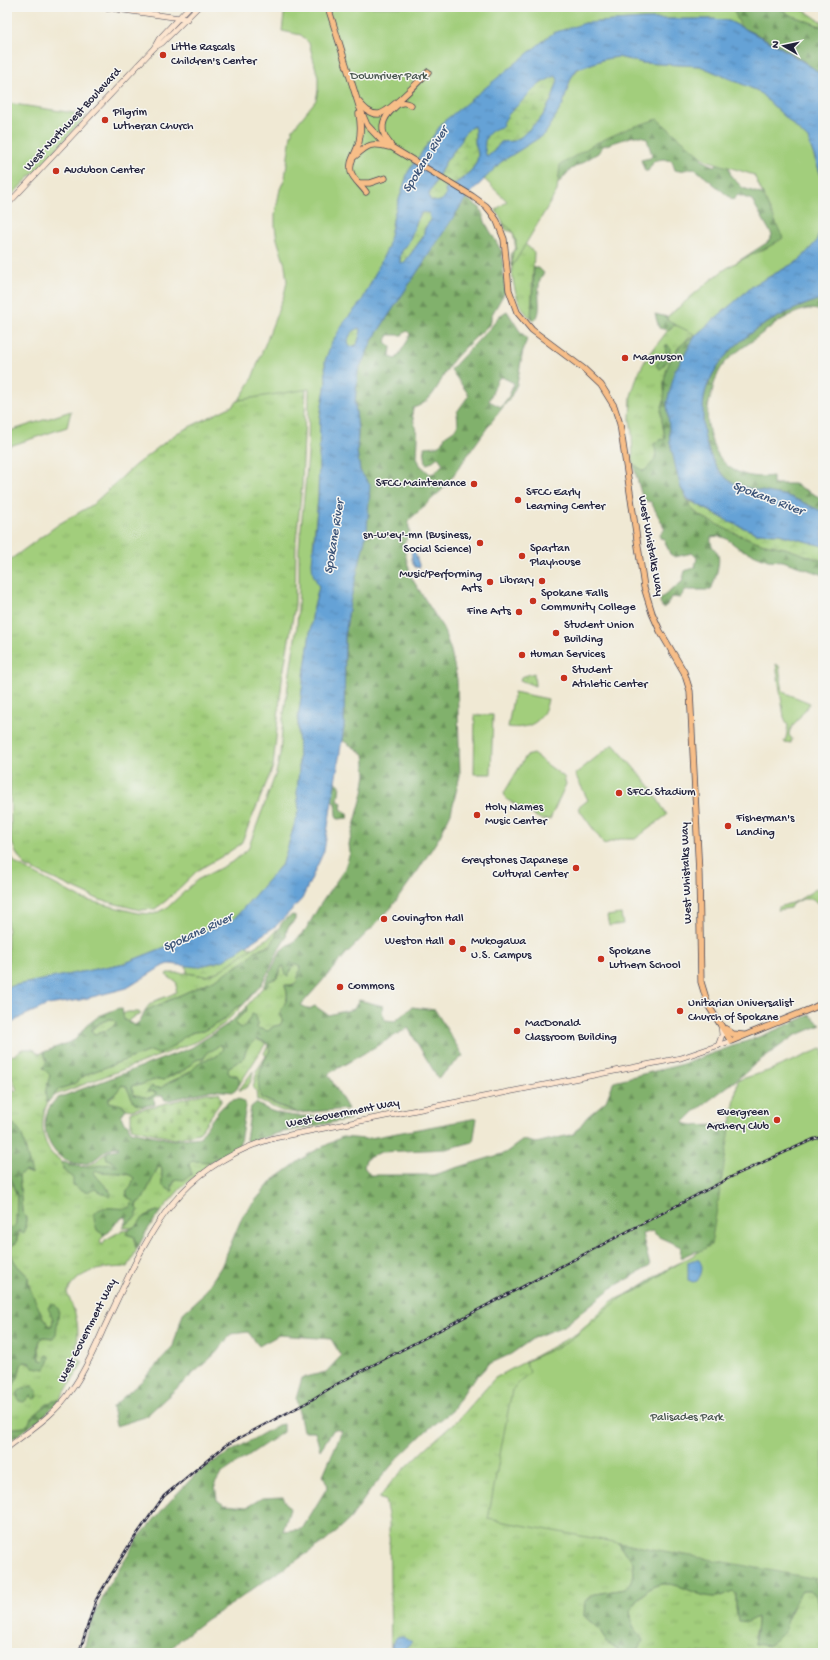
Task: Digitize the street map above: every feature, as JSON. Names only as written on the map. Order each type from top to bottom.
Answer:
[{"type":"main road","points":[[102,7],[187,19]]},
{"type":"main road","name":"West Northwest Boulevard","points":[[7,205],[154,48],[159,39],[189,7]]},
{"type":"main road","name":"West Northwest Boulevard","points":[[154,48],[162,43],[198,7]]},
{"type":"main road","points":[[328,7],[361,113],[371,130],[379,139],[396,150]]},
{"type":"main road","points":[[356,98],[365,109],[376,114],[385,111],[428,72]]},
{"type":"main road","points":[[356,98],[361,130],[359,142],[350,167],[351,172],[366,192]]},
{"type":"main road","points":[[396,150],[385,138],[383,132],[383,122],[388,113],[400,104],[412,103],[404,100],[398,100]]},
{"type":"main road","points":[[352,159],[372,144],[396,150]]},
{"type":"main road","name":"West Whistalks Way","points":[[396,150],[486,206],[497,221],[504,239],[509,290],[513,304],[519,315],[532,330],[584,368],[601,385],[614,406],[620,424],[644,587],[652,613],[660,631],[684,672],[690,691],[698,866],[701,982],[708,1005],[730,1040]]},
{"type":"main road","points":[[359,183],[385,178]]},
{"type":"main road","name":"West Government Way","points":[[7,1448],[39,1424],[59,1406],[72,1389],[87,1364],[151,1231],[168,1208],[185,1188],[209,1169],[242,1150],[274,1138],[681,1058],[718,1046],[823,1003]]},
{"type":"main road","points":[[721,1025],[733,1034],[748,1034]]},
{"type":"main road","points":[[718,1046],[722,1035],[721,1025]]},
{"type":"green space","name":"Downriver Park","points":[[285,7],[732,7],[741,27],[729,21],[713,19],[644,19],[585,23],[443,122],[408,172],[394,215],[388,247],[362,301],[345,321],[325,361],[326,383],[320,417],[318,499],[313,547],[317,582],[319,587],[313,611],[298,719],[299,769],[297,793],[299,809],[283,863],[233,920],[125,963],[8,987],[7,848],[15,863],[82,899],[138,913],[154,914],[168,907],[197,880],[234,861],[248,849],[276,773],[280,754],[283,719],[297,626],[299,549],[308,456],[309,389],[239,400],[251,381],[284,295],[287,282],[285,265],[277,239],[275,214],[280,189],[285,178],[293,129],[316,100],[318,90],[318,77],[309,43],[301,35],[282,31]]},
{"type":"green space","points":[[688,7],[778,7],[790,15],[823,27],[823,77],[808,65],[776,44]]},
{"type":"green space","points":[[778,7],[802,10],[823,23],[823,27],[790,15]]},
{"type":"green space","points":[[618,57],[643,63],[700,66],[758,91],[808,139],[823,181],[823,222],[816,242],[800,260],[754,285],[696,335],[668,321],[667,317],[724,270],[769,247],[783,238],[754,175],[706,160],[657,119],[627,129],[596,143],[560,165],[557,191],[512,267],[513,251],[516,249],[516,241],[512,230],[504,224],[496,210],[507,201],[484,179],[501,162],[545,134],[563,104],[571,78],[578,69],[605,59]]},
{"type":"green space","points":[[555,75],[558,80],[552,99],[542,117],[521,137],[514,141],[501,142],[487,157],[484,146],[488,134],[492,130],[502,126],[508,115],[541,83]]},
{"type":"green space","points":[[594,94],[823,181],[823,222],[683,326],[674,325],[668,330],[659,328],[655,314],[667,317],[723,271],[768,242],[772,235],[752,200],[738,195],[733,200],[694,168],[679,171],[675,170],[672,161],[663,159],[654,161],[648,171],[645,171],[641,160],[650,158],[652,155],[647,139],[641,136],[634,136],[603,146],[598,153],[570,170],[548,195],[542,176]],"holes":[[[697,144],[790,177],[773,198],[743,188],[731,176],[727,162],[722,162],[714,166],[702,160]]]},
{"type":"green space","points":[[7,103],[87,115],[8,199]]},
{"type":"green space","points":[[474,126],[475,144],[478,151],[475,165],[456,183],[445,189],[446,195],[443,199],[438,202],[430,200],[429,195],[446,161],[456,148],[462,136]]},
{"type":"green space","points":[[554,156],[525,244],[534,252],[531,319],[520,304],[513,280],[511,253],[516,249],[513,232],[506,230],[500,217]]},
{"type":"green space","points":[[466,198],[480,208],[486,224],[502,252],[505,292],[491,316],[489,325],[456,357],[428,399],[413,408],[412,414],[418,438],[417,457],[420,465],[430,474],[434,473],[443,464],[438,457],[426,464],[424,447],[437,446],[443,442],[445,436],[454,430],[458,425],[457,412],[469,395],[451,370],[492,326],[499,316],[507,311],[519,330],[527,339],[523,350],[517,384],[510,398],[445,487],[408,521],[410,534],[403,545],[411,577],[443,628],[451,651],[457,679],[460,775],[451,813],[440,836],[419,869],[391,908],[346,954],[301,1005],[309,1009],[315,1006],[328,1015],[354,1009],[359,1000],[383,1006],[382,1012],[385,1020],[395,1021],[412,1007],[435,1010],[463,1056],[438,1078],[408,1028],[328,1074],[348,1109],[298,1113],[261,1098],[259,1091],[260,1073],[270,1050],[266,1042],[256,1039],[247,1048],[243,1059],[229,1067],[228,1072],[230,1075],[237,1075],[239,1080],[238,1087],[233,1092],[212,1090],[170,1100],[165,1100],[163,1096],[157,1096],[154,1099],[155,1104],[146,1106],[135,1104],[126,1086],[122,1085],[115,1094],[109,1098],[109,1102],[125,1107],[126,1109],[121,1116],[124,1123],[128,1124],[131,1131],[173,1140],[200,1137],[218,1112],[224,1106],[236,1099],[242,1100],[246,1106],[238,1148],[211,1162],[192,1161],[189,1164],[192,1174],[184,1180],[176,1179],[172,1185],[173,1191],[162,1185],[162,1168],[158,1167],[143,1199],[137,1203],[136,1207],[139,1210],[135,1218],[124,1225],[127,1218],[120,1218],[109,1232],[104,1235],[97,1230],[94,1219],[96,1212],[99,1209],[104,1208],[131,1207],[133,1201],[126,1196],[134,1178],[122,1173],[96,1171],[94,1173],[110,1192],[110,1197],[95,1189],[86,1191],[73,1185],[73,1177],[64,1171],[62,1163],[64,1162],[81,1167],[111,1164],[113,1162],[107,1159],[106,1155],[108,1151],[118,1149],[119,1147],[103,1152],[95,1159],[85,1164],[67,1161],[58,1155],[51,1147],[47,1137],[45,1126],[46,1115],[50,1106],[58,1098],[191,1048],[231,1022],[246,1007],[247,1009],[235,1022],[236,1025],[241,1028],[245,1026],[252,1014],[255,1015],[257,1019],[257,1028],[268,1031],[274,1026],[280,1025],[283,1020],[281,1011],[286,1002],[287,996],[285,985],[294,985],[297,982],[300,967],[298,964],[294,964],[288,976],[285,975],[284,966],[282,966],[277,978],[269,981],[266,987],[263,987],[281,950],[295,941],[306,929],[320,905],[344,870],[350,853],[349,844],[363,793],[366,774],[364,754],[342,740],[344,727],[345,636],[350,602],[356,576],[360,471],[357,451],[358,431],[355,403],[358,371],[373,339]],"holes":[[[407,331],[410,334],[408,340],[396,359],[390,357],[391,347],[385,342],[389,335],[402,335]],[[502,377],[514,383],[509,396],[501,407],[489,401],[498,379]],[[220,1044],[223,1048],[216,1057],[200,1062],[188,1073],[161,1088],[151,1087],[146,1093],[152,1091],[157,1093],[150,1098],[134,1095],[132,1088],[133,1085],[140,1085],[157,1079],[164,1080],[177,1073],[180,1073],[196,1060],[204,1058],[207,1052],[213,1050]]]},
{"type":"green space","points":[[423,212],[429,213],[431,220],[425,228],[423,237],[404,263],[400,263],[400,257],[408,243],[418,219]]},
{"type":"green space","points":[[534,268],[539,268],[544,273],[539,285],[539,311],[534,321],[531,319]]},
{"type":"green space","points":[[823,298],[823,311],[814,309],[802,310],[782,319],[736,352],[724,364],[715,381],[707,417],[711,438],[715,449],[721,459],[728,466],[737,472],[748,475],[760,477],[773,476],[773,484],[794,484],[823,499],[823,512],[790,497],[747,488],[726,478],[716,466],[709,452],[704,436],[703,421],[704,401],[707,387],[718,366],[729,352],[757,329],[790,311]]},
{"type":"green space","points":[[674,325],[707,325],[696,335],[687,339],[683,345],[678,348],[664,383],[665,401],[661,412],[665,439],[653,464],[644,471],[633,464],[630,419],[631,396],[638,374],[646,359],[668,330]]},
{"type":"green space","points":[[359,328],[361,331],[357,345],[350,347],[348,342],[350,336]]},
{"type":"green space","points":[[696,335],[675,371],[670,442],[681,488],[692,509],[699,515],[732,532],[761,543],[785,548],[823,561],[823,575],[783,561],[768,560],[740,549],[727,539],[719,536],[711,537],[712,545],[719,558],[719,563],[711,590],[685,590],[680,598],[671,597],[667,605],[663,608],[660,603],[661,598],[682,582],[685,571],[695,567],[697,558],[692,553],[675,557],[670,554],[664,539],[660,538],[660,535],[665,529],[651,502],[643,500],[633,464],[644,471],[655,459],[656,452],[654,444],[661,439],[665,439],[661,418],[661,408],[664,400],[664,384],[667,369],[678,348]]},
{"type":"green space","points":[[667,344],[670,348],[670,356],[662,368],[659,369],[657,367],[657,363],[664,356],[666,352],[665,346]]},
{"type":"green space","points":[[306,388],[302,485],[296,541],[295,605],[282,680],[273,767],[241,844],[198,870],[167,900],[155,909],[140,910],[100,900],[25,866],[16,853],[11,840],[10,779],[7,766],[7,562],[59,524],[92,505],[134,466],[177,433],[232,406],[239,400]]},
{"type":"green space","points":[[71,411],[67,427],[7,447],[7,432]]},
{"type":"green space","points":[[688,500],[730,522],[756,533],[779,534],[823,546],[823,561],[785,548],[761,543],[732,532],[699,515],[692,509]]},
{"type":"green space","points":[[776,664],[779,666],[783,692],[810,703],[790,730],[789,735],[792,739],[791,743],[784,742],[788,726],[784,717]]},
{"type":"green space","points":[[534,673],[535,686],[520,680],[521,677]]},
{"type":"green space","points":[[514,692],[548,699],[543,714],[529,726],[516,728],[508,727]]},
{"type":"green space","points":[[475,715],[493,715],[491,774],[474,774]]},
{"type":"green space","name":"SFCC Stadium","points":[[613,744],[649,785],[667,815],[635,839],[620,839],[604,844],[578,808],[588,800],[575,774]]},
{"type":"green space","points":[[533,754],[564,777],[566,784],[550,819],[542,820],[506,799],[504,793],[526,756]]},
{"type":"green space","points":[[335,781],[340,785],[338,801],[342,803],[341,808],[347,813],[348,818],[338,819],[336,815],[335,804],[332,801]]},
{"type":"green space","points":[[816,889],[823,895],[823,904],[816,902],[813,899],[803,899],[792,904],[790,908],[778,910],[779,907],[797,901]]},
{"type":"green space","points":[[621,914],[623,924],[609,926],[607,916]]},
{"type":"green space","points":[[293,915],[295,916],[295,920],[287,929],[286,938],[261,985],[243,1005],[235,1008],[225,1019],[203,1031],[194,1032],[185,1036],[173,1047],[158,1054],[150,1051],[87,1074],[72,1085],[59,1089],[48,1102],[45,1092],[50,1075],[43,1068],[47,1061],[44,1052],[75,1040],[86,1026],[99,1016],[119,1008],[122,1009],[124,1020],[135,1025],[140,1021],[145,1011],[216,979],[244,962],[255,951],[270,946],[281,924],[288,917]],"holes":[[[113,1019],[116,1022],[107,1030],[94,1034],[91,1030],[100,1023]]]},
{"type":"green space","points":[[277,929],[275,940],[270,946],[255,951],[244,962],[216,979],[145,1011],[155,1001],[176,992],[177,983],[166,975],[167,973],[187,973],[206,976],[219,971],[270,937]]},
{"type":"green space","points":[[246,945],[252,948],[219,971],[206,976],[187,973],[186,965],[195,966],[211,964],[225,958]]},
{"type":"green space","points":[[294,964],[298,964],[299,966],[299,977],[294,984],[285,985],[287,996],[286,1002],[281,1011],[283,1020],[280,1025],[274,1026],[268,1031],[257,1028],[257,1019],[252,1014],[245,1026],[241,1028],[236,1025],[235,1022],[247,1010],[246,1007],[263,987],[266,987],[269,981],[277,978],[282,966],[284,965],[285,975],[291,971]]},
{"type":"green space","points":[[243,1005],[224,1024],[198,1041],[53,1096],[59,1089],[72,1085],[87,1074],[150,1051],[173,1047],[185,1036],[194,1032],[203,1031],[225,1019],[235,1008]]},
{"type":"green space","points":[[128,1012],[139,1012],[141,1014],[130,1019],[128,1022],[124,1020],[122,1014]]},
{"type":"green space","points":[[810,1015],[821,1025],[794,1036],[756,1063],[744,1074],[695,1111],[683,1123],[703,1126],[738,1124],[711,1250],[693,1252],[680,1258],[681,1247],[659,1237],[652,1231],[642,1234],[650,1266],[610,1289],[564,1326],[535,1337],[511,1354],[489,1364],[468,1386],[452,1411],[426,1431],[397,1459],[372,1488],[350,1519],[326,1541],[207,1619],[182,1638],[167,1653],[84,1653],[89,1626],[109,1584],[139,1537],[196,1474],[211,1463],[278,1425],[283,1424],[283,1432],[221,1474],[215,1484],[217,1500],[224,1505],[247,1507],[262,1498],[283,1497],[290,1509],[283,1531],[302,1529],[328,1486],[323,1475],[342,1431],[334,1429],[320,1450],[315,1431],[303,1431],[296,1399],[302,1378],[326,1372],[341,1356],[331,1339],[279,1335],[259,1346],[248,1332],[231,1334],[216,1353],[145,1417],[116,1426],[112,1407],[143,1380],[173,1346],[183,1313],[202,1296],[221,1267],[243,1215],[272,1181],[309,1154],[342,1137],[365,1139],[477,1118],[473,1142],[446,1149],[381,1152],[366,1159],[364,1167],[370,1175],[433,1175],[505,1153],[523,1140],[536,1143],[574,1134],[587,1117],[606,1101],[614,1081],[680,1065],[764,1035]]},
{"type":"green space","points":[[113,1019],[116,1022],[112,1027],[107,1031],[94,1034],[91,1030],[100,1023]]},
{"type":"green space","points":[[255,1039],[266,1043],[239,1085],[239,1078],[230,1075],[228,1072],[229,1067],[243,1059],[247,1048]]},
{"type":"green space","points":[[220,1044],[223,1048],[216,1057],[200,1062],[192,1070],[161,1088],[151,1087],[150,1093],[152,1091],[157,1093],[149,1098],[134,1095],[132,1088],[133,1085],[140,1085],[157,1079],[164,1080],[177,1072],[181,1073],[196,1060],[204,1058],[207,1051],[213,1050]]},
{"type":"green space","points":[[268,1046],[270,1050],[261,1068],[261,1098],[298,1113],[282,1111],[257,1100],[256,1090],[253,1088],[257,1070],[266,1056],[264,1053]]},
{"type":"green space","name":"Palisades Park","points":[[823,1048],[823,1580],[488,1519],[512,1390],[530,1372],[525,1362],[568,1342],[622,1297],[641,1289],[671,1268],[711,1245],[738,1080],[768,1071]]},
{"type":"green space","points":[[22,1049],[33,1049],[39,1054],[44,1052],[50,1075],[46,1101],[48,1102],[45,1108],[43,1122],[44,1136],[48,1148],[52,1154],[62,1162],[64,1171],[100,1191],[110,1190],[104,1186],[94,1173],[96,1171],[122,1173],[134,1178],[126,1196],[133,1201],[131,1207],[127,1209],[104,1208],[97,1230],[104,1235],[100,1241],[101,1244],[103,1244],[105,1240],[121,1231],[128,1230],[126,1234],[135,1237],[135,1246],[137,1249],[128,1267],[93,1271],[85,1274],[72,1285],[67,1293],[76,1318],[78,1332],[75,1358],[83,1362],[60,1400],[54,1400],[31,1418],[25,1427],[7,1429],[7,1396],[18,1377],[21,1365],[24,1362],[45,1369],[47,1355],[44,1361],[40,1360],[40,1340],[43,1337],[53,1338],[53,1319],[52,1326],[49,1326],[35,1302],[28,1282],[28,1276],[15,1263],[11,1251],[11,1246],[16,1243],[19,1231],[23,1234],[25,1230],[26,1218],[22,1211],[19,1174],[24,1171],[32,1174],[9,1127],[10,1146],[7,1150],[7,1071],[14,1091],[17,1090],[7,1066],[7,1056],[15,1055]]},
{"type":"green space","points":[[253,1071],[252,1078],[248,1086],[239,1090]]},
{"type":"green space","points":[[122,1085],[126,1086],[135,1104],[146,1106],[132,1110],[109,1102],[109,1099]]},
{"type":"green space","points":[[207,1093],[219,1093],[222,1100],[199,1133],[175,1139],[131,1128],[131,1112]]},
{"type":"green space","points":[[256,1103],[267,1109],[286,1115],[307,1116],[348,1113],[350,1119],[278,1133],[249,1142],[246,1140],[251,1107]]},
{"type":"green space","points":[[14,1124],[22,1135],[32,1174],[25,1171],[19,1175],[22,1211],[26,1218],[25,1231],[23,1234],[19,1231],[16,1243],[11,1246],[11,1251],[13,1259],[28,1276],[28,1284],[43,1318],[47,1321],[49,1326],[52,1326],[53,1319],[48,1308],[51,1303],[54,1304],[59,1310],[56,1334],[53,1338],[43,1337],[39,1342],[40,1360],[44,1361],[47,1355],[50,1356],[49,1362],[45,1369],[33,1367],[30,1363],[24,1362],[21,1365],[18,1377],[7,1396],[7,1226],[11,1229],[16,1224],[17,1197],[7,1168],[7,1150],[10,1146],[9,1127]]},
{"type":"green space","points":[[108,1151],[106,1155],[107,1159],[113,1162],[111,1164],[84,1168],[80,1167],[94,1163]]},
{"type":"green space","points":[[192,1161],[211,1162],[181,1188],[160,1212],[157,1211],[146,1216],[139,1222],[138,1225],[131,1228],[123,1228],[139,1210],[136,1207],[137,1203],[143,1199],[158,1167],[162,1168],[162,1185],[171,1191],[176,1179]]},
{"type":"green space","points":[[7,1168],[17,1197],[16,1224],[11,1229],[7,1226]]},
{"type":"green space","points":[[157,1211],[160,1212],[146,1232],[137,1249],[135,1237],[126,1234],[128,1230],[138,1225],[146,1216]]},
{"type":"green space","points":[[696,1257],[813,1571],[815,1582],[823,1592],[823,1627],[820,1619],[818,1598],[810,1591],[802,1591],[790,1610],[785,1632],[768,1646],[756,1644],[755,1637],[757,1617],[747,1622],[738,1621],[736,1594],[733,1591],[720,1596],[712,1597],[705,1596],[678,1586],[661,1584],[648,1590],[642,1595],[630,1611],[633,1627],[643,1640],[639,1650],[623,1653],[607,1643],[600,1630],[584,1616],[585,1602],[595,1594],[625,1589],[630,1584],[634,1575],[633,1562],[621,1548],[612,1529],[625,1324],[631,1292],[662,1272]]},
{"type":"green space","points":[[631,1292],[625,1324],[621,1548],[633,1562],[634,1575],[630,1584],[625,1589],[595,1594],[585,1601],[584,1616],[600,1630],[607,1643],[623,1653],[406,1653],[404,1649],[409,1645],[392,1644],[391,1653],[389,1520],[385,1500],[380,1499],[380,1497],[393,1480],[459,1419],[495,1378],[576,1334],[612,1301]]},
{"type":"green space","points":[[33,1386],[37,1391],[37,1397],[34,1399],[30,1396],[24,1402],[19,1401],[16,1394],[23,1388]]},
{"type":"green space","points":[[54,1400],[60,1400],[41,1418],[7,1443],[7,1429],[25,1427],[31,1418]]},
{"type":"green space","points":[[823,1563],[823,1592],[815,1582],[813,1571]]},
{"type":"green space","points":[[662,1584],[678,1586],[712,1597],[720,1596],[733,1591],[736,1593],[736,1609],[757,1617],[754,1637],[785,1632],[791,1610],[802,1591],[810,1591],[818,1598],[820,1619],[823,1627],[823,1641],[821,1649],[823,1653],[623,1653],[642,1640],[633,1627],[630,1611],[643,1595],[655,1586]]},
{"type":"water","name":"Spokane River","points":[[644,19],[713,19],[729,21],[778,46],[813,68],[823,77],[823,181],[808,139],[758,91],[700,66],[643,63],[618,57],[605,59],[577,69],[571,78],[563,104],[545,134],[501,162],[466,198],[373,339],[358,371],[355,403],[358,431],[357,451],[360,471],[370,485],[367,531],[350,602],[345,636],[344,727],[324,851],[302,899],[276,926],[224,960],[197,967],[169,964],[161,967],[127,988],[80,1000],[48,1005],[21,1017],[7,1027],[7,987],[125,963],[233,920],[283,863],[299,809],[297,793],[299,769],[298,719],[313,611],[319,587],[313,574],[312,563],[318,499],[320,417],[326,383],[325,361],[331,344],[345,321],[362,301],[388,247],[394,215],[408,172],[443,122],[553,33],[585,23]],"holes":[[[556,76],[558,80],[552,99],[542,117],[521,137],[514,141],[501,142],[487,157],[485,152],[485,142],[489,134],[492,131],[502,127],[506,118],[511,112],[541,83]],[[474,126],[475,144],[478,152],[475,165],[461,180],[445,189],[446,195],[443,199],[438,202],[430,200],[429,194],[446,161],[462,140],[462,136]],[[422,212],[429,213],[431,220],[425,228],[423,237],[404,263],[400,263],[401,253],[408,243]],[[359,328],[361,331],[357,345],[350,347],[348,342],[351,333]]]},
{"type":"water","name":"Spokane River","points":[[823,222],[823,298],[790,311],[757,329],[729,352],[718,366],[707,387],[704,401],[703,429],[706,444],[712,459],[726,478],[747,488],[790,497],[823,512],[823,546],[779,534],[756,533],[730,522],[688,499],[681,488],[670,442],[667,402],[675,371],[696,335],[754,285],[800,260],[816,242]]},
{"type":"water","points":[[413,549],[420,568],[415,567],[413,563]]},
{"type":"water","points":[[699,1260],[702,1268],[699,1278],[697,1281],[693,1282],[688,1280],[688,1262]]},
{"type":"water","points":[[402,1636],[412,1642],[404,1649],[406,1653],[392,1653],[392,1644],[397,1637]]},
{"type":"railway","points":[[79,1653],[96,1600],[128,1547],[164,1496],[226,1445],[308,1402],[335,1385],[735,1175],[814,1139],[823,1137]]},
{"type":"place","name":"Little Rascals Children's Center","points":[[163,55]]},
{"type":"place","name":"Pilgrim Lutheran Church","points":[[105,120]]},
{"type":"place","name":"Audubon Center","points":[[56,171]]},
{"type":"place","name":"Magnuson","points":[[625,358]]},
{"type":"place","name":"SFCC Maintenance","points":[[474,484]]},
{"type":"place","name":"SFCC Early Learning Center","points":[[518,500]]},
{"type":"place","name":"sn-w'ey'-mn (Business, Social Science)","points":[[480,543]]},
{"type":"place","name":"Spartan Playhouse","points":[[522,556]]},
{"type":"place","name":"Library","points":[[542,581]]},
{"type":"place","name":"Music/Performing Arts","points":[[490,582]]},
{"type":"place","name":"Spokane Falls Community College","points":[[533,601]]},
{"type":"place","name":"Fine Arts","points":[[519,612]]},
{"type":"place","name":"Student Union Building","points":[[556,633]]},
{"type":"place","name":"Human Services","points":[[522,655]]},
{"type":"place","name":"Student Athletic Center","points":[[564,678]]},
{"type":"place","name":"SFCC Stadium","points":[[619,793]]},
{"type":"place","name":"Holy Names Music Center","points":[[477,815]]},
{"type":"place","name":"Fisherman's Landing","points":[[728,826]]},
{"type":"place","name":"Greystones Japanese Cultural Center","points":[[576,868]]},
{"type":"place","name":"Covington Hall","points":[[384,919]]},
{"type":"place","name":"Weston Hall","points":[[452,942]]},
{"type":"place","name":"Mukogawa U.S. Campus","points":[[463,949]]},
{"type":"place","name":"Spokane Luthern School","points":[[601,959]]},
{"type":"place","name":"Commons","points":[[340,987]]},
{"type":"place","name":"Unitarian Universalist Church of Spokane","points":[[680,1011]]},
{"type":"place","name":"MacDonald Classroom Building","points":[[517,1031]]},
{"type":"place","name":"Evergreen Archery Club","points":[[777,1120]]}]
